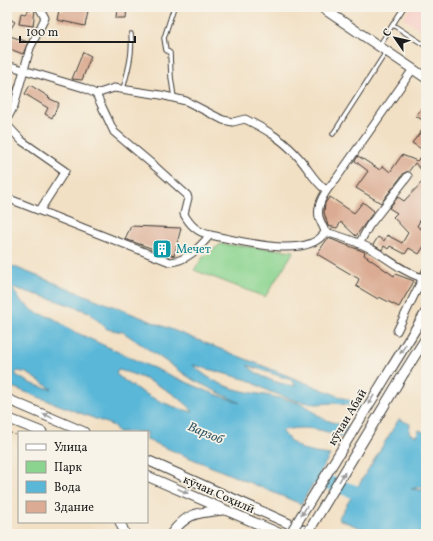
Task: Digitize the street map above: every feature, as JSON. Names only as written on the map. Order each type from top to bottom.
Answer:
[{"type":"main road","points":[[321,7],[426,78]]},
{"type":"main road","name":"кӯчаи Абаӣ","points":[[290,534],[426,312]]},
{"type":"main road","points":[[307,534],[426,338]]},
{"type":"main road","points":[[7,399],[82,431]]},
{"type":"main road","points":[[7,418],[40,431]]},
{"type":"main road","points":[[148,460],[312,534]]},
{"type":"main road","name":"кӯчаи Соҳилӣ","points":[[148,476],[281,534]]},
{"type":"main road","points":[[171,534],[180,522],[190,516],[223,510]]},
{"type":"main road","points":[[120,523],[125,534]]},
{"type":"street","points":[[7,119],[14,106],[25,71],[30,48],[45,18],[39,7]]},
{"type":"street","points":[[7,65],[84,88],[96,94],[114,132],[187,195],[188,198],[184,214],[188,222],[201,233],[251,243],[292,248],[319,240],[325,232]]},
{"type":"street","points":[[325,232],[319,217],[320,205],[326,190],[340,173],[413,69]]},
{"type":"street","points":[[96,94],[114,88],[123,89],[186,101],[223,120],[233,122],[245,119],[274,134],[299,158],[320,186],[326,190]]},
{"type":"street","points":[[7,126],[22,141],[65,171],[40,210]]},
{"type":"street","points":[[359,244],[369,226],[408,176]]},
{"type":"street","points":[[7,198],[170,262],[178,262],[199,248],[210,235]]},
{"type":"street","points":[[325,232],[344,237],[378,253],[407,272],[424,275],[397,331]]},
{"type":"lane","points":[[174,7],[164,38],[166,50],[170,53],[174,98]]},
{"type":"lane","points":[[333,134],[383,49],[393,25],[404,7]]},
{"type":"lane","points":[[393,25],[426,46]]},
{"type":"lane","points":[[123,89],[130,65],[132,48],[130,34]]},
{"type":"path","points":[[7,432],[18,436]]},
{"type":"shaded area","points":[[411,7],[426,7],[426,34],[403,18]]},
{"type":"green space","points":[[221,244],[294,251],[265,297],[194,270],[203,257]]},
{"type":"water","points":[[7,264],[361,405],[357,410],[347,405],[336,403],[316,404],[297,401],[268,391],[248,380],[193,365],[206,376],[219,383],[246,392],[289,400],[304,405],[324,419],[348,426],[341,437],[319,430],[304,428],[281,431],[302,449],[314,453],[330,455],[301,504],[148,440],[148,431],[117,431],[114,426],[7,385]],"holes":[[[11,287],[89,312],[107,329],[123,332],[193,380],[240,403],[207,391],[142,363],[71,330],[53,318],[35,312],[20,300]],[[247,365],[291,380],[296,386],[270,380],[252,370]],[[118,370],[148,380],[170,392],[179,398],[193,412],[152,398],[133,387],[116,374]],[[18,371],[27,373],[52,389],[32,384],[15,374]]]},
{"type":"water","points":[[399,419],[410,424],[409,433],[416,436],[419,430],[426,433],[426,486],[411,489],[426,490],[426,534],[382,534],[368,531],[338,519]]},
{"type":"building","points":[[64,7],[89,7],[85,26],[57,20],[59,10],[63,11]]},
{"type":"building","points":[[117,7],[127,7],[126,18],[116,18]]},
{"type":"building","points":[[29,9],[35,10],[33,26],[19,24],[21,13],[25,14]]},
{"type":"building","points":[[7,17],[15,22],[7,35]]},
{"type":"building","points":[[7,35],[28,42],[23,54],[7,48]]},
{"type":"building","points":[[83,52],[91,56],[82,80],[72,79]]},
{"type":"building","points":[[7,85],[14,87],[11,97],[7,95]]},
{"type":"building","points":[[30,85],[49,97],[48,98],[59,103],[52,118],[45,114],[48,108],[25,94]]},
{"type":"building","points":[[426,102],[426,118],[424,121],[416,116]]},
{"type":"building","points":[[423,129],[426,132],[426,152],[412,143]]},
{"type":"building","points":[[426,152],[426,175],[415,163],[409,171],[404,173],[381,203],[356,188],[368,171],[355,161],[358,156],[380,170],[383,166],[390,172],[402,155],[417,161]]},
{"type":"building","points":[[426,178],[426,210],[417,226],[426,232],[426,243],[419,254],[409,248],[405,254],[390,246],[388,249],[384,246],[382,250],[373,245],[378,237],[384,241],[387,235],[402,243],[408,233],[393,217],[397,213],[389,208],[398,197],[404,201]]},
{"type":"building","points":[[330,197],[354,213],[363,202],[374,211],[356,236],[341,222],[337,228],[328,226],[324,212],[325,203]]},
{"type":"building","name":"Мечет","points":[[131,226],[181,228],[174,256],[125,239]]},
{"type":"building","points":[[328,238],[365,252],[364,255],[394,276],[395,274],[414,281],[399,307],[379,297],[378,299],[356,286],[359,279],[317,254]]},
{"type":"waterway","name":"Варзоб","points":[[299,472],[372,498]]},
{"type":"place","name":"Мечет","points":[[162,249]]}]
